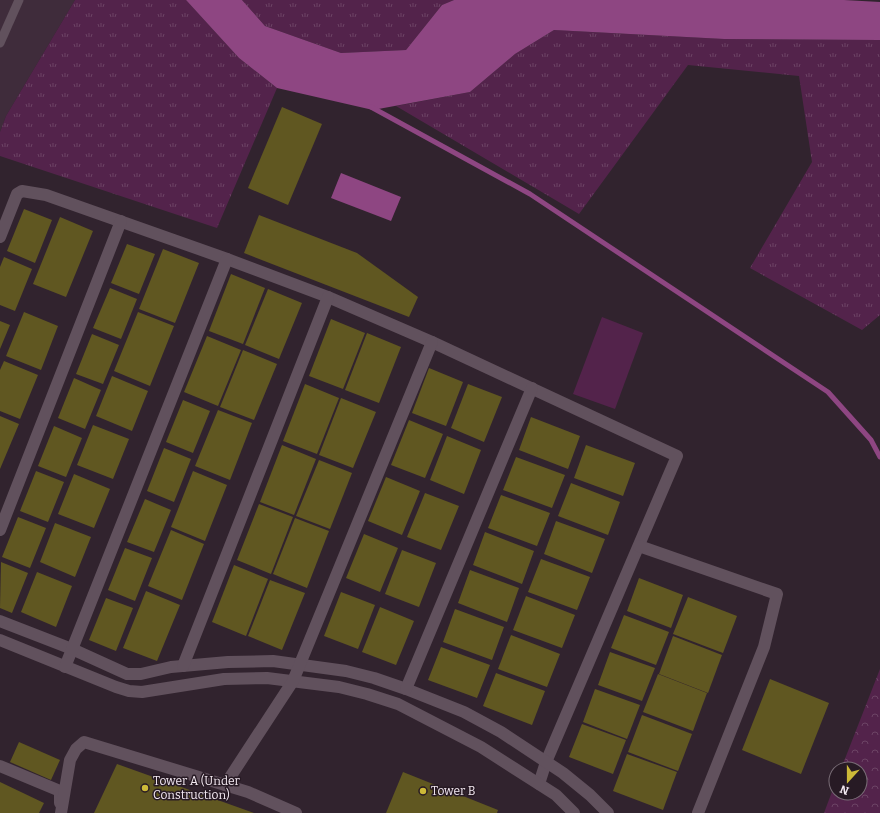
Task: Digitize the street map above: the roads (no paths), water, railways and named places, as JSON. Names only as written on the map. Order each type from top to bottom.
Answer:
[{"type":"street","points":[[0,238],[17,194],[22,190],[46,195],[227,259],[328,297],[432,342],[677,456],[546,762],[539,784]]},
{"type":"street","points":[[0,530],[121,221]]},
{"type":"street","points":[[65,667],[227,259]]},
{"type":"street","points":[[183,666],[328,297]]},
{"type":"street","points":[[225,785],[293,681],[432,342]]},
{"type":"street","points":[[406,688],[532,388]]},
{"type":"street","points":[[639,546],[777,594],[773,616],[764,647],[698,813]]},
{"type":"street","points":[[0,622],[72,649],[127,674],[141,674],[171,667],[228,662],[273,661],[346,671],[406,688],[464,712],[501,732],[546,762],[590,795],[608,813]]},
{"type":"street","points":[[0,640],[65,667],[129,691],[142,692],[224,678],[267,678],[339,687],[366,694],[398,704],[481,747],[556,796],[574,813]]},
{"type":"street","points":[[61,813],[70,760],[76,749],[84,742],[248,792],[296,813]]},
{"type":"street","points":[[0,766],[60,791],[60,806],[57,813]]},
{"type":"lane","points":[[0,43],[19,0]]},
{"type":"waterway","points":[[371,107],[530,194],[828,392],[871,440],[880,457]]},
{"type":"place","name":"Tower A (Under Construction)","points":[[145,788]]},
{"type":"place","name":"Tower B","points":[[423,791]]}]
